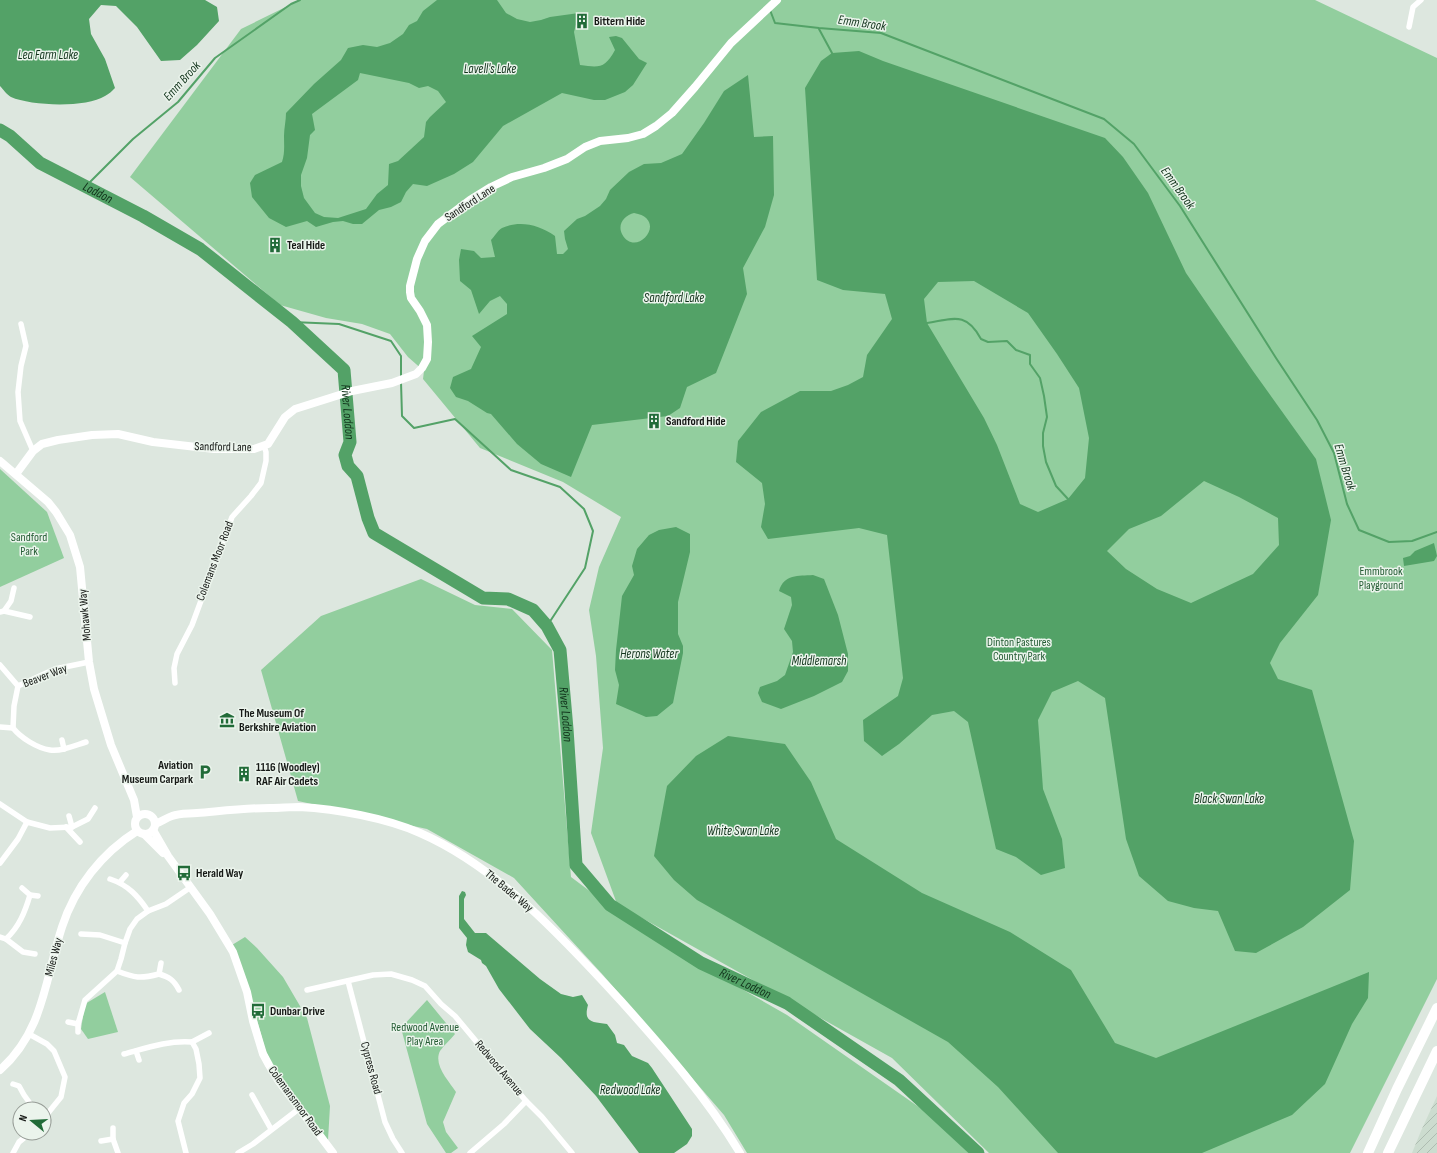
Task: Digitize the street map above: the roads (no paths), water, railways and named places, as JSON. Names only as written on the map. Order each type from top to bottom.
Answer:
[{"type":"highway","points":[[1368,1153],[1397,1089],[1437,1008]]},
{"type":"highway","points":[[1388,1153],[1437,1050]]},
{"type":"street","points":[[1409,27],[1413,7],[1421,0]]},
{"type":"street","name":"Sandford Lane","points":[[16,474],[33,451],[42,444],[92,435],[118,434],[153,442],[214,449],[254,449],[264,446],[272,439],[285,416],[295,410],[352,390],[392,382],[412,376],[422,368],[427,359],[428,342],[427,325],[412,298],[410,286],[417,259],[425,241],[438,224],[470,200],[491,187],[567,159],[585,147],[600,141],[628,138],[643,134],[656,126],[672,113],[731,43],[776,1]]},
{"type":"street","points":[[21,324],[26,346],[20,366],[18,392],[20,421],[33,451]]},
{"type":"street","name":"Colemans Moor Road","points":[[175,683],[174,668],[177,654],[192,625],[232,517],[261,483],[266,461],[264,446]]},
{"type":"street","name":"Mohawk Way","points":[[0,461],[48,502],[70,535],[80,567],[89,662],[94,689],[111,745],[132,792],[135,820]]},
{"type":"street","points":[[14,588],[11,600],[2,612],[30,617]]},
{"type":"street","name":"Beaver Way","points":[[13,728],[14,706],[18,686],[55,669],[89,662]]},
{"type":"street","points":[[0,665],[18,686]]},
{"type":"street","points":[[0,727],[13,728],[19,735],[50,750],[86,742]]},
{"type":"street","points":[[62,740],[64,748]]},
{"type":"street","name":"Mohawk Way","points":[[132,792],[149,814]]},
{"type":"street","points":[[0,804],[27,822],[50,828],[69,827],[88,819],[95,808]]},
{"type":"street","name":"The Bader Way","points":[[149,814],[179,814],[232,809],[299,807],[369,817],[401,826],[438,842],[480,867],[506,888],[551,929],[596,974],[683,1072],[727,1132],[740,1153]]},
{"type":"street","points":[[141,814],[149,814],[155,821],[154,827],[151,832],[140,832],[135,820],[141,814]]},
{"type":"street","name":"The Bader Way","points":[[154,827],[172,816],[179,814]]},
{"type":"street","points":[[69,816],[69,827],[80,842]]},
{"type":"street","name":"Miles Way","points":[[0,1070],[19,1049],[29,1034],[44,998],[62,927],[74,899],[94,868],[114,847],[135,820]]},
{"type":"street","points":[[0,863],[18,839],[27,822]]},
{"type":"street","name":"Colemansmoor Road","points":[[154,827],[168,856],[210,914],[233,952],[247,992],[253,1021],[266,1060],[278,1080],[333,1153]]},
{"type":"street","name":"Miles Way","points":[[114,847],[140,832]]},
{"type":"street","name":"Colemansmoor Road","points":[[140,832],[168,856]]},
{"type":"street","points":[[120,882],[126,875]]},
{"type":"street","points":[[110,879],[120,882],[133,891],[148,911]]},
{"type":"street","points":[[78,1032],[78,1024],[85,1000],[117,971],[125,943],[137,919],[148,911],[166,904],[191,887]]},
{"type":"street","points":[[22,888],[30,895],[38,896]]},
{"type":"street","points":[[30,895],[25,912],[14,932],[3,938],[23,952],[35,954]]},
{"type":"street","points":[[81,934],[100,935],[125,943]]},
{"type":"street","points":[[159,974],[161,963]]},
{"type":"street","points":[[117,971],[132,976],[145,978],[159,974],[170,978],[176,983],[179,990]]},
{"type":"street","name":"Redwood Avenue","points":[[307,990],[373,975],[391,974],[426,986],[440,1004],[454,1016],[572,1153]]},
{"type":"street","name":"Cypress Road","points":[[348,981],[385,1122],[402,1153]]},
{"type":"street","points":[[68,1022],[78,1024]]},
{"type":"street","points":[[124,1054],[164,1044],[182,1041],[192,1042],[209,1033]]},
{"type":"street","points":[[29,1034],[48,1044],[54,1051],[65,1077],[60,1097],[52,1108]]},
{"type":"street","points":[[186,1153],[178,1121],[184,1103],[192,1094],[200,1078],[196,1049],[192,1042]]},
{"type":"street","points":[[136,1050],[139,1060]]},
{"type":"street","points":[[18,1084],[29,1101]]},
{"type":"street","points":[[252,1095],[271,1129]]},
{"type":"street","points":[[470,1153],[504,1124],[526,1101]]},
{"type":"street","points":[[238,1153],[253,1144],[300,1108]]},
{"type":"street","points":[[113,1128],[113,1139],[118,1153]]},
{"type":"street","points":[[101,1141],[113,1139]]},
{"type":"street","points":[[13,1153],[20,1141]]},
{"type":"water","name":"Lea Farm Lake","points":[[0,0],[205,0],[217,7],[219,21],[197,45],[180,60],[161,61],[137,27],[116,6],[101,5],[89,19],[91,34],[105,59],[115,88],[105,96],[96,100],[72,104],[45,104],[11,97],[0,86]]},
{"type":"water","name":"Lavell's Lake","points":[[437,0],[497,0],[506,13],[517,19],[530,22],[550,17],[579,13],[574,32],[580,65],[597,66],[605,63],[615,50],[609,37],[616,36],[622,38],[639,59],[647,63],[633,85],[625,92],[605,100],[594,100],[562,93],[503,126],[473,162],[454,174],[427,186],[413,184],[406,192],[401,202],[391,207],[379,210],[362,224],[353,224],[343,221],[316,227],[307,221],[286,227],[269,218],[252,197],[250,183],[255,175],[282,162],[286,113],[314,84],[341,60],[348,48],[363,45],[377,47],[390,43],[403,34],[409,25],[417,21],[423,11]],"holes":[[[360,73],[409,83],[419,88],[428,86],[438,91],[446,102],[426,122],[424,137],[398,161],[389,164],[388,185],[377,194],[366,209],[338,218],[324,217],[315,213],[304,198],[301,186],[301,175],[307,158],[310,135],[315,130],[312,114],[358,80]]]},
{"type":"water","name":"Black Swan Lake","points":[[859,51],[883,61],[1105,138],[1123,157],[1148,193],[1186,273],[1253,371],[1316,459],[1331,520],[1318,595],[1280,643],[1270,663],[1278,679],[1312,690],[1354,841],[1350,890],[1303,927],[1256,953],[1235,951],[1218,911],[1194,908],[1168,901],[1139,876],[1126,839],[1105,698],[1078,681],[1052,692],[1038,720],[1043,789],[1062,839],[1065,868],[1041,875],[1016,857],[996,849],[968,722],[954,711],[932,715],[899,744],[882,756],[864,741],[863,720],[898,696],[903,678],[887,535],[859,528],[768,539],[761,527],[765,504],[762,483],[736,462],[738,441],[761,412],[800,391],[831,391],[848,385],[863,377],[867,355],[892,319],[885,294],[843,290],[817,280],[805,88],[821,61],[832,53]],"holes":[[[974,281],[1028,313],[1079,388],[1089,438],[1085,478],[1068,499],[1038,512],[1020,504],[997,445],[984,418],[927,323],[924,299],[938,282]],[[1204,481],[1239,497],[1278,518],[1279,545],[1253,574],[1191,603],[1157,589],[1126,569],[1107,551],[1129,529],[1161,516]]]},
{"type":"water","name":"Sandford Lake","points":[[748,75],[754,137],[773,136],[774,195],[765,227],[743,268],[747,294],[716,373],[687,387],[680,408],[668,416],[592,425],[571,477],[541,464],[517,444],[491,414],[468,401],[456,397],[450,388],[453,377],[471,369],[481,347],[472,336],[507,314],[507,304],[500,296],[490,301],[479,314],[471,290],[460,281],[459,260],[461,249],[474,251],[481,258],[495,257],[491,240],[502,228],[522,224],[542,229],[555,236],[557,254],[563,254],[568,249],[564,231],[577,219],[585,216],[600,206],[606,199],[610,190],[629,172],[644,164],[661,163],[682,154],[724,91]],"holes":[[[634,213],[644,217],[649,222],[650,229],[647,236],[635,243],[628,241],[622,234],[620,227],[621,223],[625,218]]]},
{"type":"water","name":"Herons Water","points":[[676,527],[690,534],[690,552],[678,602],[678,634],[683,646],[683,653],[673,703],[657,716],[646,717],[616,704],[619,685],[615,670],[616,650],[622,596],[634,575],[632,566],[637,549],[649,535],[659,530]]},
{"type":"water","points":[[1434,543],[1437,556],[1434,561],[1404,566],[1403,558],[1410,556],[1415,551]]},
{"type":"water","name":"Middlemarsh","points":[[813,575],[824,579],[838,615],[848,654],[848,671],[842,682],[814,696],[781,709],[762,702],[758,693],[760,687],[777,681],[785,675],[793,652],[792,641],[784,629],[792,605],[791,597],[779,591],[784,581],[792,577]]},
{"type":"water","name":"White Swan Lake","points":[[728,736],[785,744],[811,782],[836,839],[922,893],[1010,932],[1071,970],[1115,1043],[1156,1058],[1369,972],[1368,998],[1352,1024],[1325,1084],[1292,1115],[1202,1153],[1058,1153],[998,1087],[948,1042],[697,900],[674,880],[654,856],[667,786],[696,756]]},
{"type":"water","name":"Redwood Lake","points":[[462,891],[465,892],[466,895],[464,899],[464,919],[475,933],[486,933],[540,979],[561,994],[573,997],[582,995],[588,1005],[588,1018],[594,1022],[607,1024],[615,1035],[617,1043],[624,1045],[632,1056],[648,1063],[692,1129],[692,1136],[687,1144],[674,1153],[639,1153],[596,1096],[561,1058],[530,1029],[499,989],[481,960],[468,952],[466,945],[467,938],[459,928],[459,896]]},
{"type":"waterway","name":"Emm Brook","points":[[86,186],[133,139],[178,102],[215,58],[291,4],[300,0]]},
{"type":"waterway","name":"Emm Brook","points":[[770,10],[775,23],[881,33],[1104,119],[1134,144],[1180,206],[1317,420],[1334,453],[1347,504],[1359,530],[1389,542],[1412,541],[1437,532]]},
{"type":"waterway","points":[[819,29],[832,53]]},
{"type":"waterway","name":"River Loddon","points":[[0,130],[10,136],[40,163],[143,216],[200,249],[292,322],[344,370],[350,442],[345,455],[348,466],[357,476],[368,518],[374,533],[483,598],[508,599],[533,610],[547,626],[560,650],[576,865],[610,905],[701,963],[787,1003],[899,1080],[978,1153]]},
{"type":"waterway","points":[[927,323],[958,319],[970,324],[981,339],[988,342],[1007,341],[1016,350],[1030,355],[1030,364],[1040,378],[1044,396],[1047,417],[1043,433],[1043,446],[1046,462],[1056,486],[1068,499]]},
{"type":"waterway","points":[[292,322],[339,324],[391,341],[401,356],[401,377]]},
{"type":"waterway","points":[[401,382],[402,416],[414,428],[455,419],[511,470],[560,487],[584,509],[593,531],[585,568],[547,626]]},
{"type":"place","name":"Bittern Hide","points":[[582,21]]},
{"type":"place","name":"Teal Hide","points":[[275,245]]},
{"type":"place","name":"Sandford Hide","points":[[654,421]]},
{"type":"place","name":"The Museum Of Berkshire Aviation","points":[[227,720]]},
{"type":"place","name":"Aviation Museum Carpark","points":[[205,772]]},
{"type":"place","name":"1116 (Woodley) RAF Air Cadets","points":[[244,774]]},
{"type":"place","name":"Herald Way","points":[[184,873]]},
{"type":"place","name":"Dunbar Drive","points":[[258,1011]]},
{"type":"water label","name":"Loddon","points":[[97,194]]},
{"type":"park label","name":"Sandford Park","points":[[29,544]]},
{"type":"park label","name":"Emmbrook Playground","points":[[1381,578]]},
{"type":"park label","name":"Dinton Pastures Country Park","points":[[1019,649]]},
{"type":"park label","name":"Redwood Avenue Play Area","points":[[425,1034]]}]
